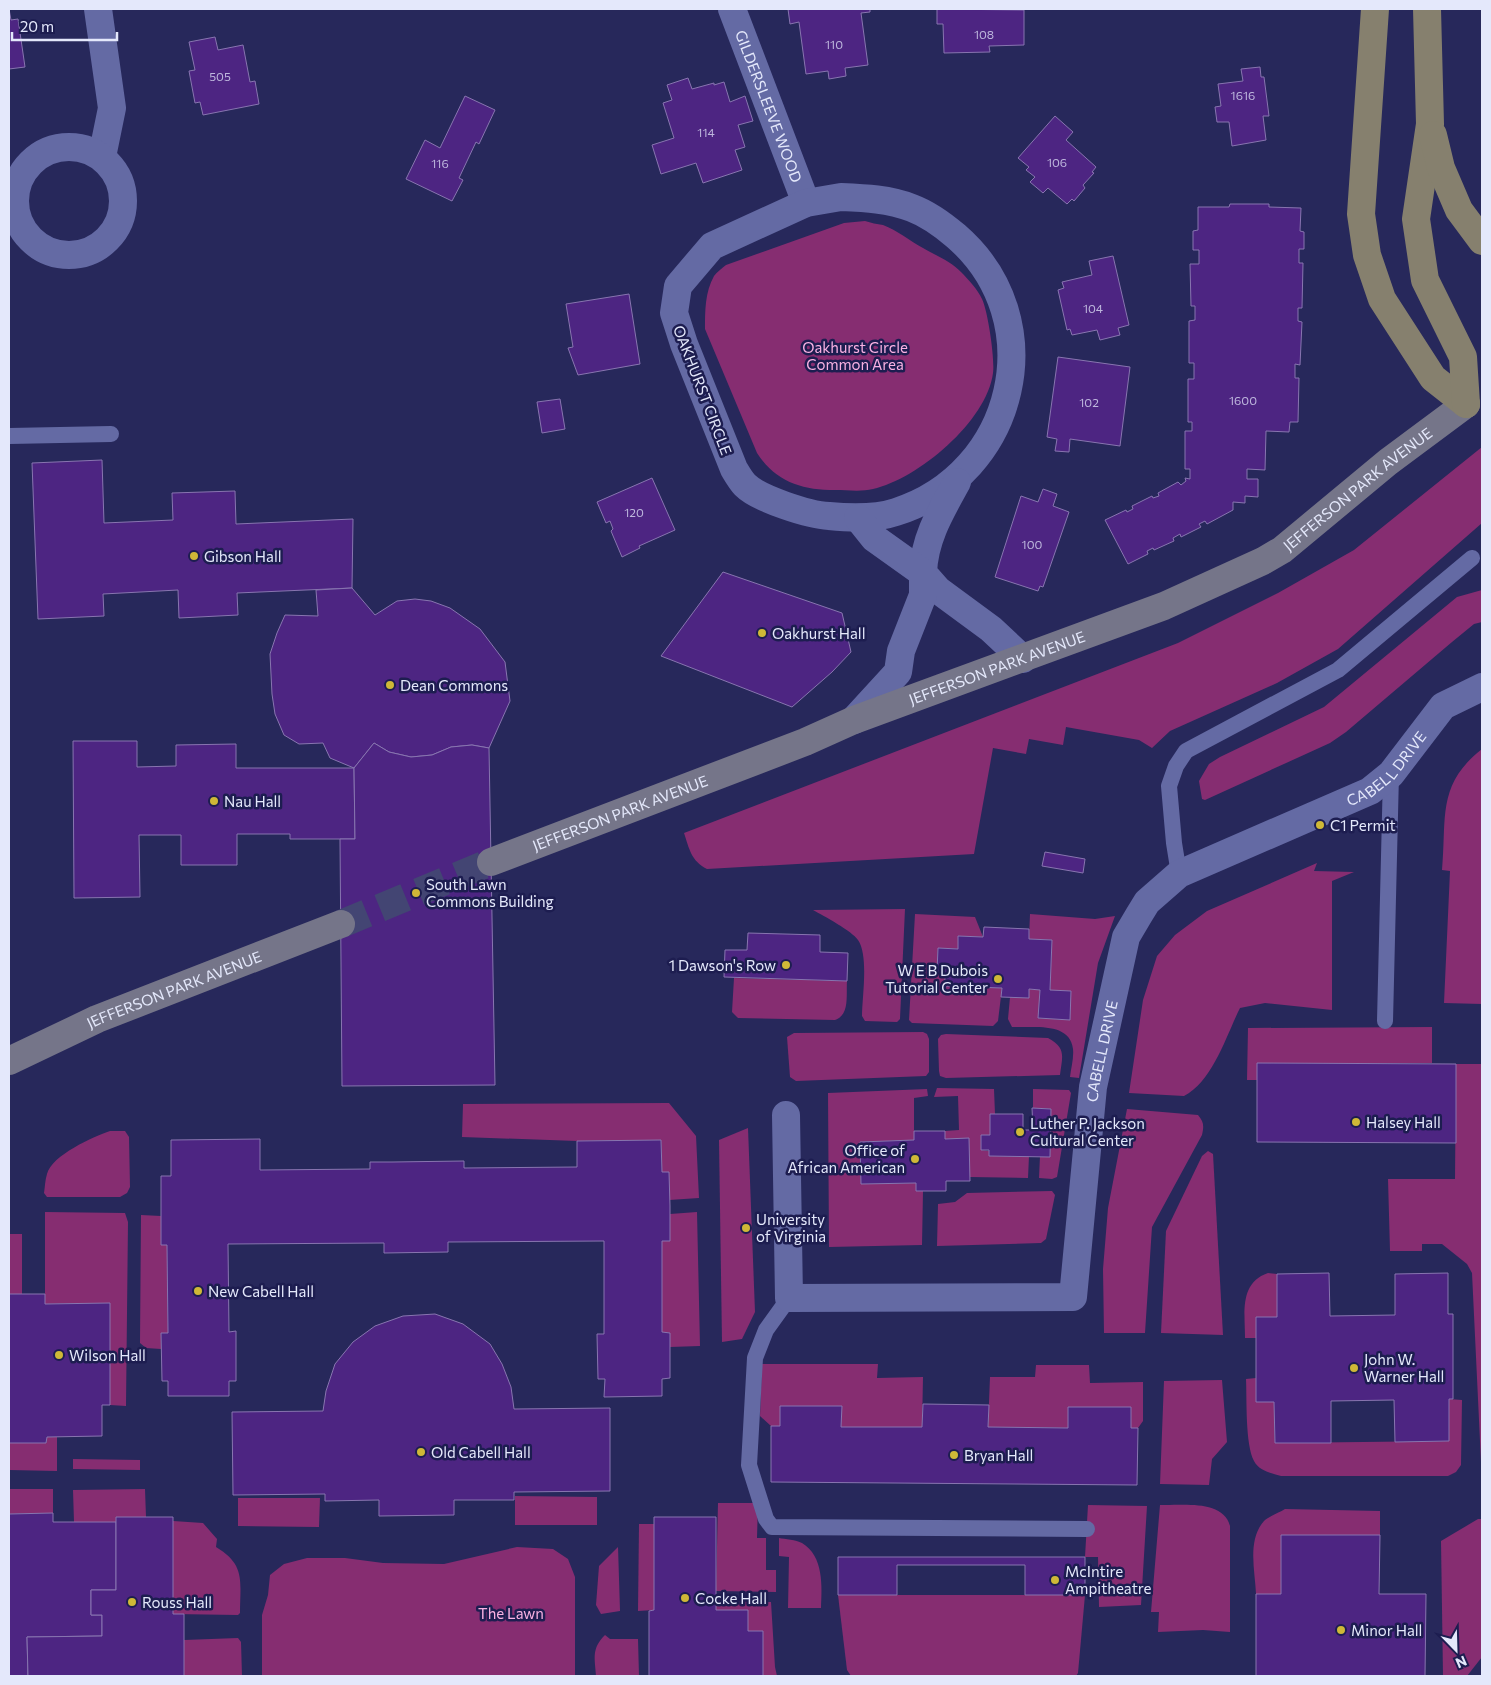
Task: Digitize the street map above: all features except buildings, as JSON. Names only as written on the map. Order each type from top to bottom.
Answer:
[{"type":"main road","points":[[1375,9],[1361,214],[1367,255],[1382,299],[1433,378],[1474,399]]},
{"type":"main road","points":[[1427,9],[1430,124],[1416,219],[1420,254],[1425,280],[1463,357],[1474,399]]},
{"type":"main road","points":[[1430,124],[1441,168],[1459,210],[1482,241]]},
{"type":"main road","name":"JEFFERSON PARK AVENUE","points":[[491,862],[805,742],[854,720],[1164,606],[1263,561],[1282,550],[1388,462],[1474,399]]},
{"type":"main road","name":"JEFFERSON PARK AVENUE","points":[[9,1061],[97,1019],[341,924]]},
{"type":"street","points":[[98,9],[112,108],[102,156]]},
{"type":"street","name":"GILDERSLEEVE WOOD","points":[[732,9],[806,203]]},
{"type":"street","name":"OAKHURST CIRCLE","points":[[841,197],[877,198],[912,208],[943,225],[970,248],[992,278],[1006,311],[1012,346],[1011,382],[1001,416],[984,448],[960,475],[930,498],[896,512],[858,518],[819,516],[772,501],[745,486],[734,469],[684,344],[674,313],[678,286],[712,246],[806,203],[841,197]]},
{"type":"street","points":[[854,720],[898,672],[901,651],[923,595],[923,556],[934,525],[960,475]]},
{"type":"street","points":[[858,518],[874,538],[923,573],[938,590],[991,628],[1023,659]]},
{"type":"street","name":"CABELL DRIVE","points":[[789,1298],[1073,1298],[1093,1087],[1126,937],[1147,902],[1179,874],[1370,791],[1391,774],[1443,706],[1482,687]]},
{"type":"street","points":[[786,1115],[789,1298]]},
{"type":"lane","points":[[9,436],[111,434]]},
{"type":"lane","points":[[1179,874],[1169,786],[1176,766],[1186,751],[1338,670],[1472,558]]},
{"type":"lane","points":[[1385,1021],[1391,774]]},
{"type":"lane","points":[[789,1298],[766,1330],[755,1358],[749,1465],[766,1518],[772,1527],[1087,1529]]},
{"type":"green space","name":"Oakhurst Circle Common Area","points":[[865,221],[888,227],[948,262],[957,268],[973,285],[982,299],[987,314],[992,347],[993,373],[988,391],[978,410],[964,428],[929,461],[910,473],[891,483],[868,490],[823,490],[801,486],[781,477],[773,471],[757,453],[705,329],[707,295],[714,276],[726,265],[844,223]]},
{"type":"green space","points":[[1482,447],[1482,523],[1338,649],[1277,683],[1170,731],[1152,748],[1139,740],[1066,727],[1063,745],[1029,739],[1026,754],[993,748],[974,854],[707,869],[697,862],[691,854],[684,833],[1178,643],[1278,593],[1354,550]]},
{"type":"green space","points":[[1482,590],[1482,622],[1474,624],[1346,732],[1330,743],[1205,800],[1202,799],[1199,781],[1209,764],[1324,707],[1457,597]]},
{"type":"green space","points":[[1482,749],[1482,1004],[1444,1003],[1450,871],[1442,870],[1447,804],[1450,790],[1457,776],[1467,762]]},
{"type":"green space","points":[[1317,863],[1314,871],[1354,872],[1332,881],[1332,1010],[1265,1003],[1240,1008],[1218,1057],[1203,1080],[1194,1089],[1184,1096],[1129,1093],[1143,1000],[1157,956],[1175,935],[1207,911]]},
{"type":"green space","points":[[905,909],[900,1019],[897,1022],[865,1021],[862,1016],[864,966],[858,940],[850,932],[813,910]]},
{"type":"green space","points":[[915,914],[975,917],[983,937],[959,936],[958,949],[938,948],[937,972],[945,973],[945,986],[1002,988],[998,1021],[993,1026],[912,1023],[909,1020]]},
{"type":"green space","points":[[1030,914],[1095,919],[1115,916],[1098,963],[1079,1078],[1070,1077],[1073,1049],[1070,1040],[1065,1034],[1049,1028],[1012,1027],[1008,1019],[1010,997],[1029,998],[1029,989],[1040,990],[1039,1018],[1069,1020],[1050,990],[1052,940],[1029,939]]},
{"type":"green space","points":[[734,978],[847,981],[845,1009],[843,1014],[835,1020],[738,1018],[732,1012]]},
{"type":"green space","points":[[1432,1027],[1432,1063],[1258,1063],[1257,1080],[1247,1080],[1248,1028]]},
{"type":"green space","points":[[923,1032],[927,1034],[929,1039],[929,1072],[926,1076],[796,1081],[790,1077],[787,1037],[794,1033]]},
{"type":"green space","points":[[941,1035],[1048,1038],[1061,1049],[1060,1075],[946,1078],[940,1076],[938,1039]]},
{"type":"green space","points":[[1456,1064],[1482,1064],[1482,1464],[1472,1273],[1467,1264],[1442,1244],[1422,1244],[1422,1251],[1390,1251],[1388,1179],[1455,1179]]},
{"type":"green space","points":[[937,1088],[994,1089],[995,1114],[990,1114],[990,1135],[981,1135],[981,1150],[1029,1156],[1028,1178],[970,1177],[945,1139],[945,1131],[959,1130],[958,1096],[934,1097]]},
{"type":"green space","points":[[927,1089],[928,1096],[914,1098],[914,1140],[860,1142],[861,1184],[916,1183],[916,1191],[923,1191],[922,1245],[829,1247],[828,1093]]},
{"type":"green space","points":[[1033,1089],[1069,1090],[1071,1093],[1057,1177],[1052,1179],[1039,1178],[1040,1156],[1050,1156],[1051,1109],[1033,1108]]},
{"type":"green space","points":[[669,1103],[696,1136],[699,1198],[669,1200],[669,1172],[662,1172],[661,1140],[577,1141],[462,1137],[463,1104]]},
{"type":"green space","points":[[1127,1109],[1198,1115],[1203,1129],[1202,1135],[1152,1227],[1145,1333],[1104,1333],[1103,1269],[1108,1208]]},
{"type":"green space","points":[[748,1128],[755,1312],[742,1339],[722,1342],[719,1140]]},
{"type":"green space","points":[[110,1131],[125,1131],[129,1137],[130,1187],[127,1193],[120,1197],[47,1197],[44,1193],[46,1176],[50,1167],[74,1148]]},
{"type":"green space","points":[[1208,1151],[1213,1154],[1223,1335],[1161,1333],[1166,1231],[1202,1156]]},
{"type":"green space","points":[[1052,1191],[1055,1195],[1046,1239],[1041,1243],[937,1246],[938,1204],[955,1202],[967,1193]]},
{"type":"green space","points":[[45,1212],[125,1213],[128,1222],[126,1406],[110,1405],[110,1303],[45,1304]]},
{"type":"green space","points":[[697,1212],[700,1346],[670,1347],[670,1333],[662,1332],[662,1241],[670,1214]]},
{"type":"green space","points":[[141,1215],[161,1216],[161,1244],[167,1245],[168,1333],[161,1333],[161,1349],[146,1348],[140,1343]]},
{"type":"green space","points":[[9,1234],[22,1234],[22,1294],[9,1294]]},
{"type":"green space","points":[[1268,1273],[1277,1274],[1277,1317],[1256,1317],[1256,1338],[1245,1338],[1245,1309],[1248,1291],[1252,1284]]},
{"type":"green space","points":[[762,1364],[878,1364],[877,1378],[923,1377],[922,1427],[841,1427],[841,1406],[781,1406],[780,1426],[771,1426],[760,1416]]},
{"type":"green space","points":[[1036,1365],[1089,1365],[1090,1383],[1143,1382],[1143,1421],[1138,1428],[1131,1428],[1130,1407],[1069,1407],[1068,1428],[988,1427],[990,1377],[1035,1377]]},
{"type":"green space","points":[[1256,1378],[1256,1401],[1274,1402],[1275,1443],[1449,1441],[1449,1399],[1462,1400],[1461,1465],[1456,1472],[1448,1476],[1281,1476],[1266,1471],[1254,1461],[1249,1444],[1246,1379]]},
{"type":"green space","points":[[1222,1380],[1227,1442],[1212,1459],[1209,1485],[1160,1484],[1164,1381]]},
{"type":"green space","points":[[47,1437],[57,1437],[57,1471],[9,1470],[9,1443],[46,1443]]},
{"type":"green space","points":[[73,1459],[140,1460],[140,1470],[73,1469]]},
{"type":"green space","points":[[9,1489],[53,1489],[53,1513],[9,1514]]},
{"type":"green space","points":[[145,1489],[146,1517],[116,1517],[116,1522],[74,1522],[73,1490]]},
{"type":"green space","points":[[515,1496],[597,1497],[597,1525],[515,1525]]},
{"type":"green space","points":[[238,1498],[320,1498],[319,1527],[238,1526]]},
{"type":"green space","points":[[718,1503],[758,1503],[757,1538],[766,1538],[766,1570],[776,1570],[776,1592],[716,1591]]},
{"type":"green space","points":[[1088,1505],[1147,1506],[1141,1605],[1099,1607],[1098,1557],[1085,1557]]},
{"type":"green space","points":[[1160,1505],[1200,1506],[1219,1511],[1226,1517],[1230,1526],[1230,1632],[1203,1630],[1158,1632],[1159,1612],[1151,1612]]},
{"type":"green space","points":[[1285,1509],[1380,1511],[1380,1535],[1281,1535],[1281,1594],[1256,1594],[1253,1556],[1255,1537],[1264,1521]]},
{"type":"green space","points":[[1478,1519],[1482,1519],[1482,1657],[1467,1676],[1443,1676],[1441,1541]]},
{"type":"green space","points":[[173,1521],[203,1523],[217,1539],[216,1547],[226,1554],[237,1567],[240,1583],[240,1613],[238,1615],[173,1614]]},
{"type":"green space","points":[[639,1524],[654,1524],[654,1610],[638,1611]]},
{"type":"green space","points":[[779,1538],[802,1543],[814,1556],[820,1572],[821,1608],[788,1608],[789,1557],[779,1556]]},
{"type":"green space","name":"The Lawn","points":[[517,1547],[553,1549],[568,1559],[575,1577],[575,1676],[262,1676],[262,1615],[268,1595],[270,1575],[284,1564],[307,1558],[345,1558],[383,1563],[444,1564]]},
{"type":"green space","points":[[618,1547],[620,1611],[601,1614],[596,1605],[599,1566]]},
{"type":"green space","points":[[838,1595],[1085,1595],[1078,1673],[1076,1676],[851,1676],[847,1670]]},
{"type":"green space","points":[[716,1600],[771,1602],[777,1676],[763,1676],[763,1631],[748,1631],[748,1610],[716,1610]]},
{"type":"green space","points":[[605,1635],[610,1639],[638,1639],[639,1676],[596,1676],[596,1649]]},
{"type":"green space","points":[[238,1638],[241,1642],[242,1676],[184,1676],[184,1640]]},
{"type":"tunnel","points":[[341,924],[491,862]]},
{"type":"place","name":"Gibson Hall","points":[[194,556]]},
{"type":"place","name":"Oakhurst Hall","points":[[762,633]]},
{"type":"place","name":"Dean Commons","points":[[390,685]]},
{"type":"place","name":"Nau Hall","points":[[214,801]]},
{"type":"place","name":"C1 Permit","points":[[1320,825]]},
{"type":"place","name":"South Lawn Commons Building","points":[[416,893]]},
{"type":"place","name":"1 Dawson's Row","points":[[786,965]]},
{"type":"place","name":"W E B Dubois Tutorial Center","points":[[998,979]]},
{"type":"place","name":"Halsey Hall","points":[[1356,1122]]},
{"type":"place","name":"Luther P. Jackson Cultural Center","points":[[1020,1132]]},
{"type":"place","name":"Office of African American","points":[[915,1159]]},
{"type":"place","name":"University of Virginia","points":[[746,1228]]},
{"type":"place","name":"New Cabell Hall","points":[[198,1291]]},
{"type":"place","name":"Wilson Hall","points":[[59,1355]]},
{"type":"place","name":"John W. Warner Hall","points":[[1354,1368]]},
{"type":"place","name":"Old Cabell Hall","points":[[421,1452]]},
{"type":"place","name":"Bryan Hall","points":[[954,1455]]},
{"type":"place","name":"McIntire Ampitheatre","points":[[1055,1580]]},
{"type":"place","name":"Cocke Hall","points":[[685,1598]]},
{"type":"place","name":"Rouss Hall","points":[[132,1602]]},
{"type":"place","name":"Minor Hall","points":[[1341,1630]]}]
